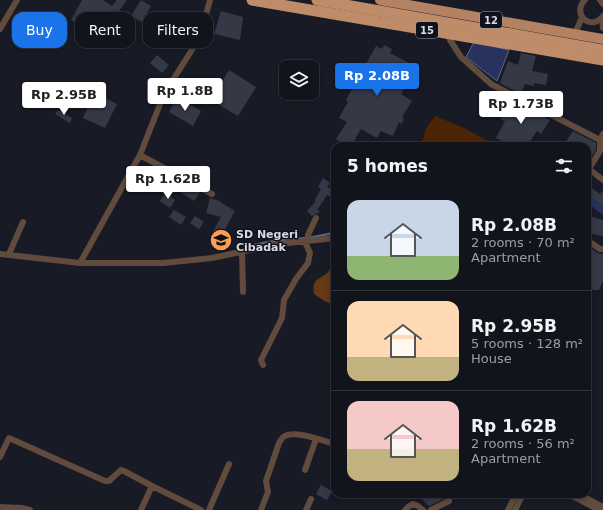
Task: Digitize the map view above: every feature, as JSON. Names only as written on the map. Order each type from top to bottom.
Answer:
[{"type":"highway","name":"15","points":[[252,0],[603,60]]},
{"type":"highway","name":"12","points":[[284,0],[603,55]]},
{"type":"highway","name":"15","points":[[317,0],[603,50]]},
{"type":"highway","name":"12","points":[[380,0],[418,3],[603,39]]},
{"type":"street","points":[[0,29],[17,0]]},
{"type":"street","points":[[80,264],[140,155],[164,94],[200,38],[210,0]]},
{"type":"street","points":[[584,0],[580,7],[580,14],[584,20],[591,22],[597,21],[602,17]]},
{"type":"street","points":[[600,0],[603,4]]},
{"type":"street","points":[[575,34],[582,17]]},
{"type":"street","points":[[602,17],[603,28]]},
{"type":"street","points":[[444,27],[461,57],[491,84],[601,137],[600,151],[591,165]]},
{"type":"street","points":[[140,155],[212,194]]},
{"type":"street","points":[[591,172],[603,180]]},
{"type":"street","points":[[263,366],[261,360],[282,318],[284,300],[296,279],[308,263],[310,253],[308,239],[316,218]]},
{"type":"street","points":[[9,254],[23,222]]},
{"type":"street","points":[[0,254],[80,264],[163,263],[212,258],[261,247],[308,239],[331,238]]},
{"type":"street","points":[[591,242],[603,249]]},
{"type":"street","points":[[242,252],[243,292]]},
{"type":"street","points":[[261,510],[268,492],[266,481],[279,443],[283,438],[287,435],[296,434],[331,443]]},
{"type":"street","points":[[0,457],[9,438],[105,481],[109,481],[118,472],[124,471],[201,510]]},
{"type":"street","points":[[306,470],[316,439]]},
{"type":"street","points":[[209,510],[229,464]]},
{"type":"street","points":[[141,510],[152,486]]},
{"type":"street","points":[[508,510],[514,498]]},
{"type":"street","points":[[515,510],[521,498]]},
{"type":"street","points":[[576,498],[599,510]]},
{"type":"street","points":[[586,498],[603,507]]},
{"type":"street","points":[[306,510],[311,500]]},
{"type":"street","points":[[431,510],[449,501]]},
{"type":"street","points":[[405,510],[408,506],[413,504],[423,510]]},
{"type":"street","points":[[0,507],[30,510]]},
{"type":"shaded area","points":[[435,116],[462,127],[488,141],[421,142],[424,137],[425,130]]},
{"type":"shaded area","points":[[331,268],[331,304],[314,294],[314,286],[316,281]]},
{"type":"water","points":[[474,42],[509,50],[497,81],[466,57]]},
{"type":"building","points":[[82,0],[103,0],[112,6],[117,0],[127,0],[118,12],[75,12]]},
{"type":"building","points":[[141,0],[151,6],[148,12],[143,12],[142,22],[135,18],[135,12],[134,12]]},
{"type":"building","points":[[221,11],[243,17],[240,40],[214,34]]},
{"type":"building","points":[[75,13],[75,22],[71,20]]},
{"type":"building","points":[[384,45],[392,49],[390,53],[415,66],[401,94],[412,101],[402,117],[404,118],[402,124],[399,122],[393,136],[381,131],[377,138],[361,129],[353,142],[341,142],[336,139],[347,122],[339,118],[348,102],[346,100],[376,46],[382,49]]},
{"type":"building","points":[[521,53],[536,56],[532,71],[548,74],[546,85],[534,83],[534,86],[525,84],[520,94],[500,83],[508,61],[518,65]]},
{"type":"building","points":[[157,55],[169,65],[162,73],[150,63]]},
{"type":"building","points":[[229,70],[256,87],[238,116],[211,100]]},
{"type":"building","points":[[79,83],[88,90],[117,104],[105,128],[83,118],[89,104],[80,99],[77,107],[68,103]]},
{"type":"building","points":[[177,97],[201,111],[193,126],[169,112]]},
{"type":"building","points":[[513,100],[550,120],[541,134],[537,131],[530,142],[504,142],[496,138],[505,121],[500,119]]},
{"type":"building","points":[[58,110],[72,118],[70,123],[55,114]]},
{"type":"building","points":[[573,131],[596,143],[596,150],[591,158],[591,142],[566,142]]},
{"type":"building","points":[[323,178],[330,183],[327,187],[331,190],[331,198],[327,195],[317,210],[320,212],[312,216],[307,211],[316,201],[314,201],[321,189],[318,187]]},
{"type":"building","points":[[175,179],[200,193],[194,201],[171,186]]},
{"type":"building","points":[[591,187],[600,194],[603,190],[603,206],[591,197]]},
{"type":"building","points":[[165,193],[175,200],[170,208],[160,201]]},
{"type":"building","points":[[210,198],[220,201],[235,211],[220,238],[212,233],[221,217],[206,213]]},
{"type":"building","points":[[174,210],[186,217],[181,225],[169,217]]},
{"type":"building","points":[[195,216],[204,222],[199,229],[190,223]]},
{"type":"building","points":[[591,216],[603,220],[603,236],[591,234]]},
{"type":"building","points":[[591,248],[597,253],[603,254],[603,281],[599,290],[591,290]]},
{"type":"building","points":[[321,485],[331,490],[327,500],[316,494]]},
{"type":"building","points":[[423,498],[446,498],[429,506],[422,499]]},
{"type":"waterway","points":[[591,201],[603,211]]},
{"type":"waterway","points":[[253,245],[274,241],[315,237],[331,233]]},
{"type":"place","name":"SD Negeri Cibadak","points":[[221,240]]}]
